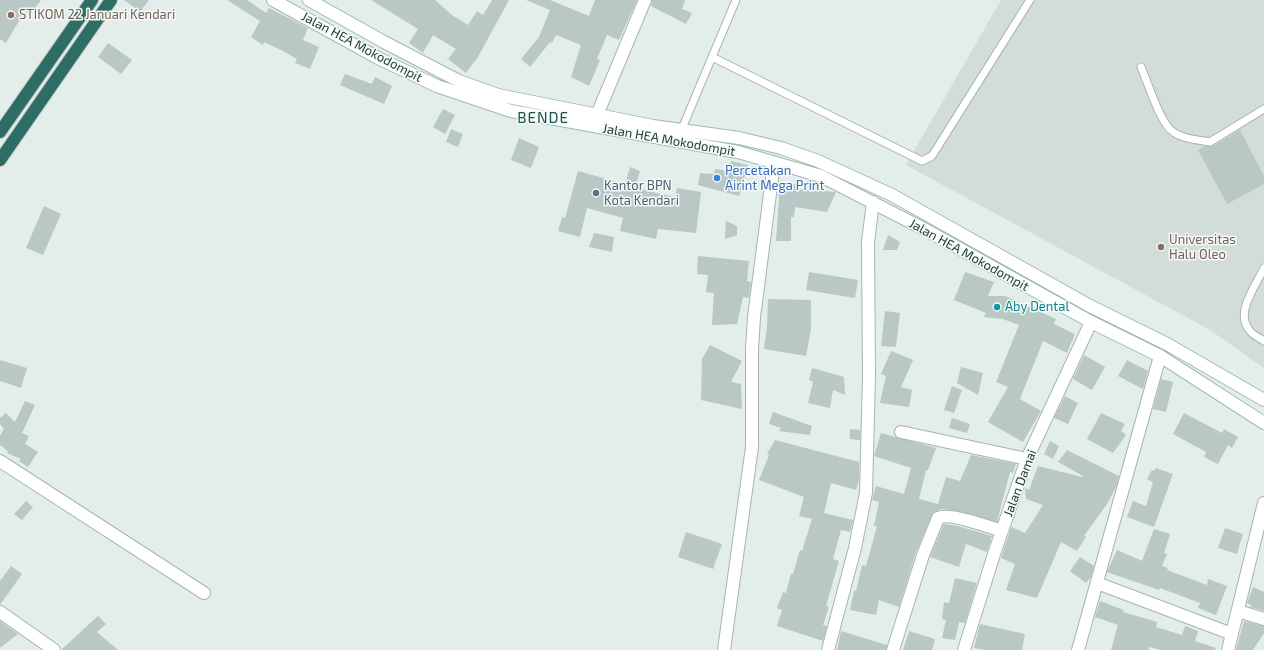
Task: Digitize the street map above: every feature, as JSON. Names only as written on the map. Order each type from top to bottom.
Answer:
[{"type":"highway","points":[[0,132],[92,0]]},
{"type":"highway","points":[[2,154],[111,0]]},
{"type":"street","name":"Jalan HEA Mokodompit","points":[[273,0],[378,58],[437,86],[511,110],[738,152],[821,176],[873,202],[1091,322],[1160,356],[1264,423]]},
{"type":"street","name":"Jalan HEA Mokodompit","points":[[309,0],[458,81],[498,95],[682,131],[739,138],[781,148],[818,161],[892,195],[1090,306],[1167,344],[1264,400]]},
{"type":"street","points":[[596,115],[645,0]]},
{"type":"street","points":[[408,72],[415,58]]},
{"type":"street","points":[[724,650],[752,447],[752,341],[762,241],[774,163]]},
{"type":"street","points":[[828,650],[857,541],[866,494],[869,376],[868,242],[873,202]]},
{"type":"street","points":[[940,239],[944,224]]},
{"type":"street","name":"Jalan Damai","points":[[964,650],[1002,531],[1028,459],[1091,322]]},
{"type":"street","points":[[1078,650],[1160,356]]},
{"type":"street","points":[[901,432],[1028,459]]},
{"type":"street","points":[[0,461],[204,593]]},
{"type":"street","points":[[1228,650],[1264,503]]},
{"type":"street","points":[[893,650],[926,549],[938,518],[941,516],[957,518],[1002,531]]},
{"type":"street","points":[[1097,583],[1232,634]]},
{"type":"street","points":[[0,612],[54,650]]},
{"type":"street","points":[[1238,612],[1264,619]]},
{"type":"lane","points":[[682,131],[736,0]]},
{"type":"lane","points":[[712,57],[922,161],[932,156],[1030,0]]},
{"type":"lane","points":[[1141,67],[1161,118],[1172,131],[1187,138],[1210,142],[1264,109]]},
{"type":"lane","points":[[1264,268],[1245,306],[1244,318],[1250,332],[1264,341]]},
{"type":"shaded area","name":"Universitas Halu Oleo","points":[[1001,0],[1264,0],[1264,368],[1210,330],[906,165]]},
{"type":"building","points":[[0,0],[41,0],[30,15],[25,11],[6,43],[0,39]]},
{"type":"building","points":[[124,0],[149,0],[140,12]]},
{"type":"building","points":[[227,0],[247,0],[266,13],[269,8],[308,28],[303,40],[319,47],[310,69],[295,63],[297,59],[283,51],[264,42],[263,45],[251,37],[260,21]]},
{"type":"building","points":[[371,0],[435,0],[452,15],[468,25],[477,11],[483,15],[492,0],[509,0],[478,57],[466,73],[448,59],[456,49],[433,35],[423,53],[409,43],[418,29]]},
{"type":"building","points":[[526,0],[550,0],[589,16],[595,0],[637,0],[619,40],[607,35],[597,59],[600,60],[589,86],[571,77],[581,45],[556,35],[552,43],[550,42],[530,67],[521,59],[539,37],[550,10]]},
{"type":"building","points":[[652,0],[685,0],[682,9],[692,13],[686,24],[651,6]]},
{"type":"building","points":[[108,43],[132,60],[121,74],[98,57]]},
{"type":"building","points":[[345,74],[372,84],[375,77],[392,86],[384,104],[340,85]]},
{"type":"building","points":[[443,109],[455,115],[445,134],[433,127]]},
{"type":"building","points":[[451,129],[463,134],[458,147],[446,142]]},
{"type":"building","points":[[1240,130],[1264,176],[1264,184],[1227,204],[1198,150],[1205,146],[1213,146]]},
{"type":"building","points":[[519,138],[539,147],[531,168],[511,160]]},
{"type":"building","points":[[731,161],[748,165],[739,196],[698,185],[700,173],[714,174],[715,169],[728,171]]},
{"type":"building","points":[[630,167],[640,171],[635,188],[675,197],[677,188],[701,192],[696,233],[658,229],[656,239],[620,231],[623,218],[587,208],[580,237],[558,231],[562,217],[565,218],[578,171],[625,184]]},
{"type":"building","points":[[780,184],[796,184],[796,189],[836,192],[827,212],[795,207],[794,217],[791,217],[791,241],[776,241]]},
{"type":"building","points":[[44,206],[61,214],[43,255],[26,248]]},
{"type":"building","points":[[726,221],[737,226],[737,235],[725,239]]},
{"type":"building","points":[[594,233],[614,237],[612,252],[589,247]]},
{"type":"building","points":[[888,235],[900,242],[897,250],[883,250]]},
{"type":"building","points":[[698,256],[749,261],[747,281],[751,282],[749,298],[743,297],[737,324],[712,325],[714,293],[706,292],[708,275],[697,274]]},
{"type":"building","points":[[809,272],[858,280],[855,298],[806,290]]},
{"type":"building","points":[[965,272],[994,282],[988,296],[1005,296],[1056,319],[1054,324],[1075,334],[1067,353],[1043,341],[1020,399],[1041,411],[1023,442],[988,422],[1008,387],[996,382],[1019,325],[1003,319],[984,317],[986,313],[954,300]]},
{"type":"building","points":[[768,299],[811,300],[811,329],[806,356],[764,349]]},
{"type":"building","points":[[885,311],[900,313],[896,347],[881,346]]},
{"type":"building","points":[[710,345],[742,361],[731,382],[741,384],[742,409],[701,400],[702,359]]},
{"type":"building","points":[[891,351],[913,360],[901,387],[912,390],[909,407],[880,403],[886,376],[881,374]]},
{"type":"building","points":[[1084,355],[1105,367],[1092,390],[1073,379]]},
{"type":"building","points":[[0,360],[27,368],[21,388],[0,381]]},
{"type":"building","points":[[1127,360],[1148,371],[1143,389],[1118,376]]},
{"type":"building","points":[[961,367],[983,373],[978,395],[957,383]]},
{"type":"building","points":[[812,368],[844,377],[845,395],[833,390],[830,408],[808,403],[813,382],[809,380]]},
{"type":"building","points":[[1161,379],[1173,382],[1166,412],[1153,409]]},
{"type":"building","points":[[952,386],[962,390],[954,413],[944,410]]},
{"type":"building","points":[[1065,396],[1078,403],[1068,424],[1054,418]]},
{"type":"building","points":[[25,401],[35,405],[22,433],[29,436],[25,444],[38,452],[28,467],[19,461],[21,459],[7,453],[8,451],[0,445],[0,436],[4,429],[0,424],[0,418],[6,413],[15,422]]},
{"type":"building","points":[[773,412],[812,426],[810,435],[779,431],[781,428],[769,424]]},
{"type":"building","points":[[1101,413],[1125,424],[1121,431],[1126,435],[1113,453],[1087,439]]},
{"type":"building","points":[[1184,413],[1222,433],[1224,429],[1238,437],[1232,448],[1228,445],[1218,464],[1204,457],[1206,452],[1173,434]]},
{"type":"building","points":[[952,418],[970,424],[967,433],[949,428]]},
{"type":"building","points":[[850,429],[860,430],[860,440],[850,439]]},
{"type":"building","points":[[881,433],[936,448],[928,470],[926,470],[919,499],[938,504],[946,477],[960,481],[971,455],[1016,464],[1013,473],[1010,472],[997,522],[952,510],[941,509],[933,513],[916,552],[899,607],[879,600],[876,615],[850,610],[854,590],[856,591],[862,565],[866,566],[877,526],[874,526],[879,502],[872,500],[876,486],[904,494],[911,468],[874,456]]},
{"type":"building","points":[[775,440],[859,462],[859,480],[856,490],[831,483],[824,513],[853,520],[850,532],[841,530],[833,559],[839,561],[826,606],[829,607],[823,625],[827,626],[823,641],[777,626],[782,610],[777,608],[783,592],[786,593],[791,574],[793,574],[800,550],[802,551],[812,519],[799,516],[804,497],[759,480],[769,455],[767,454]]},
{"type":"building","points":[[1050,441],[1059,446],[1053,459],[1044,454]]},
{"type":"building","points":[[1067,450],[1119,476],[1116,487],[1107,504],[1084,536],[1086,537],[1077,551],[1061,542],[1037,598],[1006,590],[1015,564],[1001,558],[1011,527],[1025,533],[1043,505],[1026,499],[1025,488],[1029,490],[1038,466],[1083,476],[1058,462]]},
{"type":"building","points":[[1156,468],[1173,474],[1154,527],[1127,517],[1133,501],[1146,506],[1153,482],[1147,479],[1152,470],[1154,471]]},
{"type":"building","points":[[26,501],[33,507],[22,520],[14,514]]},
{"type":"building","points":[[944,524],[958,526],[992,536],[987,552],[966,544],[959,567],[930,557]]},
{"type":"building","points":[[1225,528],[1243,534],[1237,554],[1218,548]]},
{"type":"building","points":[[1154,529],[1170,534],[1164,553],[1167,554],[1162,566],[1168,568],[1167,570],[1207,585],[1208,579],[1227,586],[1216,615],[1198,608],[1200,603],[1160,588],[1159,590],[1107,572],[1117,550],[1142,561]]},
{"type":"building","points":[[686,532],[722,544],[713,569],[678,557]]},
{"type":"building","points":[[1080,557],[1094,566],[1091,577],[1086,583],[1070,571]]},
{"type":"building","points":[[11,566],[22,574],[0,605],[0,581]]},
{"type":"building","points":[[955,578],[977,583],[965,623],[959,622],[955,640],[942,638],[946,620],[942,619],[944,602],[949,603]]},
{"type":"building","points":[[1253,587],[1264,592],[1264,611],[1250,607],[1251,605],[1247,603]]},
{"type":"building","points":[[1100,601],[1124,610],[1123,612],[1157,622],[1156,627],[1182,635],[1185,626],[1198,631],[1195,641],[1216,648],[1215,650],[1160,650],[1150,647],[1148,650],[1111,650],[1118,625],[1095,617]]},
{"type":"building","points":[[98,616],[106,624],[97,632],[118,650],[61,650]]},
{"type":"building","points":[[0,621],[18,634],[0,648]]},
{"type":"building","points":[[1244,621],[1264,626],[1264,633],[1253,650],[1236,650]]},
{"type":"building","points":[[980,624],[1025,634],[1022,650],[985,650],[974,648]]},
{"type":"building","points":[[841,631],[887,645],[886,650],[837,650]]},
{"type":"building","points":[[909,631],[935,639],[932,650],[903,650]]},
{"type":"place","name":"STIKOM 22 Januari Kendari","points":[[11,15]]},
{"type":"place","name":"Percetakan Airint Mega Print","points":[[717,178]]},
{"type":"place","name":"Kantor BPN Kota Kendari","points":[[596,193]]},
{"type":"place","name":"Universitas Halu Oleo","points":[[1161,247]]},
{"type":"place","name":"Aby Dental","points":[[997,307]]},
{"type":"district","name":"BENDE","points":[[543,118]]}]
